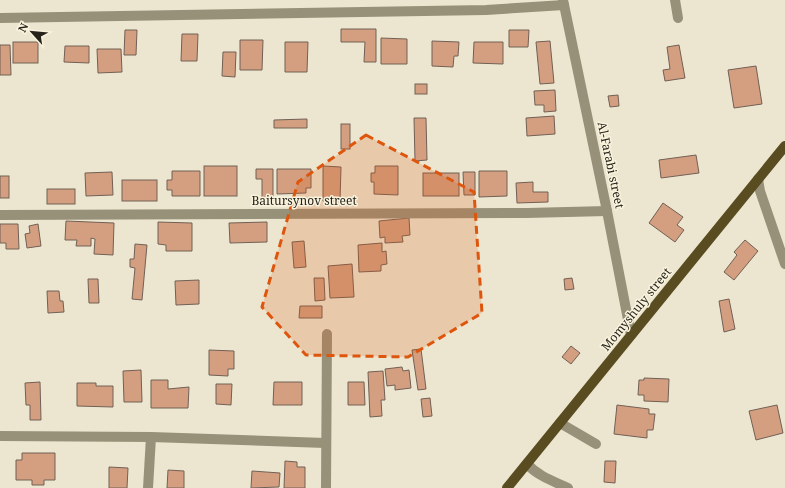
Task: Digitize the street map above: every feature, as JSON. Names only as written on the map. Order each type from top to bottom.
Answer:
[{"type":"main road","name":"Momyshuly street","points":[[507,488],[785,146]]},
{"type":"street","points":[[675,0],[678,18]]},
{"type":"street","points":[[0,18],[486,10],[564,2]]},
{"type":"street","name":"Al-Farabi street","points":[[564,2],[631,336]]},
{"type":"street","points":[[758,179],[760,191],[785,264]]},
{"type":"street","name":"Baitursynov street","points":[[0,215],[527,213],[607,211]]},
{"type":"street","points":[[326,488],[327,334]]},
{"type":"street","points":[[560,423],[596,444]]},
{"type":"street","points":[[0,436],[151,437],[326,443]]},
{"type":"street","points":[[148,488],[151,437]]},
{"type":"street","points":[[527,464],[544,477],[568,488]]},
{"type":"highlighted area","points":[[366,135],[474,192],[482,313],[408,357],[306,355],[262,307],[298,182]]},
{"type":"building","points":[[341,29],[376,29],[376,62],[364,62],[365,42],[341,42]]},
{"type":"building","points":[[125,30],[137,30],[136,55],[124,55]]},
{"type":"building","points":[[509,30],[529,30],[528,47],[509,47]]},
{"type":"building","points":[[182,34],[198,34],[197,61],[181,61]]},
{"type":"building","points":[[381,38],[407,39],[407,64],[381,64]]},
{"type":"building","points":[[240,40],[263,40],[262,70],[240,70]]},
{"type":"building","points":[[432,41],[459,42],[458,56],[454,56],[453,67],[432,66]]},
{"type":"building","points":[[550,41],[554,83],[540,84],[536,42]]},
{"type":"building","points":[[13,42],[38,42],[38,63],[13,63]]},
{"type":"building","points":[[285,42],[308,42],[307,72],[285,72]]},
{"type":"building","points":[[474,42],[503,42],[503,64],[473,63]]},
{"type":"building","points":[[0,45],[10,45],[11,75],[0,75]]},
{"type":"building","points":[[679,45],[685,78],[665,81],[663,70],[670,69],[667,47]]},
{"type":"building","points":[[65,46],[89,46],[89,63],[64,62]]},
{"type":"building","points":[[97,49],[121,49],[122,72],[98,73]]},
{"type":"building","points":[[223,52],[236,52],[235,77],[222,76]]},
{"type":"building","points":[[756,66],[762,104],[734,108],[728,70]]},
{"type":"building","points":[[415,84],[427,84],[427,94],[415,94]]},
{"type":"building","points":[[555,90],[556,111],[544,112],[544,105],[535,105],[534,91]]},
{"type":"building","points":[[618,95],[619,106],[610,107],[608,96]]},
{"type":"building","points":[[554,116],[555,134],[527,136],[526,118]]},
{"type":"building","points":[[414,118],[426,118],[427,160],[415,161]]},
{"type":"building","points":[[307,119],[307,128],[274,128],[274,120]]},
{"type":"building","points":[[341,124],[350,124],[350,149],[341,149]]},
{"type":"building","points":[[696,155],[699,173],[661,178],[659,160]]},
{"type":"building","points":[[204,166],[237,166],[237,196],[204,196]]},
{"type":"building","points":[[323,166],[341,167],[340,201],[323,201]]},
{"type":"building","points":[[375,166],[398,166],[398,195],[374,194],[374,182],[371,182],[371,173],[375,173]]},
{"type":"building","points":[[256,169],[273,169],[273,201],[262,201],[262,179],[256,179]]},
{"type":"building","points":[[277,169],[311,169],[311,188],[306,188],[306,193],[277,194]]},
{"type":"building","points":[[172,171],[200,171],[200,196],[172,196],[172,190],[167,190],[167,180],[172,180]]},
{"type":"building","points":[[479,171],[507,171],[507,196],[479,197]]},
{"type":"building","points":[[112,172],[113,195],[86,196],[85,173]]},
{"type":"building","points":[[463,172],[475,172],[475,195],[464,195]]},
{"type":"building","points":[[423,173],[459,173],[459,196],[423,196]]},
{"type":"building","points":[[0,176],[9,176],[9,198],[0,198]]},
{"type":"building","points":[[122,180],[157,180],[157,201],[122,201]]},
{"type":"building","points":[[533,182],[533,192],[548,192],[548,202],[517,203],[516,183]]},
{"type":"building","points":[[47,189],[75,189],[75,204],[47,204]]},
{"type":"building","points":[[663,203],[683,217],[677,225],[684,230],[675,242],[649,223]]},
{"type":"building","points":[[409,218],[410,235],[402,236],[403,242],[385,243],[385,237],[380,238],[379,221]]},
{"type":"building","points":[[66,221],[114,223],[113,255],[94,254],[95,239],[91,238],[91,246],[76,246],[77,240],[65,240]]},
{"type":"building","points":[[158,222],[192,223],[192,251],[166,251],[166,245],[158,244]]},
{"type":"building","points":[[267,222],[267,242],[230,243],[229,223]]},
{"type":"building","points":[[0,224],[18,224],[19,249],[6,249],[6,243],[0,243]]},
{"type":"building","points":[[38,224],[41,246],[27,248],[25,234],[30,233],[29,226]]},
{"type":"building","points":[[745,240],[758,251],[734,280],[724,272],[737,255],[734,252]]},
{"type":"building","points":[[304,241],[306,267],[294,268],[292,242]]},
{"type":"building","points":[[382,243],[382,252],[386,251],[387,264],[381,265],[381,271],[359,272],[358,245]]},
{"type":"building","points":[[135,244],[147,245],[142,300],[132,299],[135,268],[130,267],[130,259],[134,259]]},
{"type":"building","points":[[352,264],[354,297],[330,298],[328,266]]},
{"type":"building","points":[[314,278],[324,278],[325,300],[315,301]]},
{"type":"building","points":[[572,278],[574,289],[565,290],[564,279]]},
{"type":"building","points":[[88,279],[98,279],[99,303],[89,303]]},
{"type":"building","points":[[199,280],[199,304],[176,305],[175,281]]},
{"type":"building","points":[[47,291],[59,291],[60,301],[63,301],[64,312],[48,313]]},
{"type":"building","points":[[729,299],[735,329],[724,332],[719,301]]},
{"type":"building","points":[[300,306],[322,306],[322,318],[299,318]]},
{"type":"building","points":[[571,346],[580,353],[571,364],[562,357]]},
{"type":"building","points":[[421,349],[426,389],[418,390],[412,350]]},
{"type":"building","points":[[209,350],[234,351],[234,369],[228,369],[228,376],[209,375]]},
{"type":"building","points":[[402,367],[403,371],[409,370],[411,388],[395,390],[395,385],[387,386],[385,369]]},
{"type":"building","points":[[141,370],[142,402],[124,402],[123,371]]},
{"type":"building","points":[[383,371],[385,400],[381,400],[382,416],[370,417],[368,372]]},
{"type":"building","points":[[644,378],[669,379],[668,402],[644,401],[644,395],[638,395],[639,380],[644,380]]},
{"type":"building","points":[[151,380],[168,380],[168,389],[189,387],[188,408],[151,408]]},
{"type":"building","points":[[40,382],[41,420],[30,420],[30,405],[26,405],[25,383]]},
{"type":"building","points":[[274,382],[302,382],[302,405],[273,405]]},
{"type":"building","points":[[348,382],[364,382],[365,405],[348,405]]},
{"type":"building","points":[[77,383],[96,383],[96,386],[113,386],[113,407],[77,406]]},
{"type":"building","points":[[216,384],[232,384],[231,405],[216,404]]},
{"type":"building","points":[[430,398],[432,416],[423,417],[421,399]]},
{"type":"building","points":[[617,405],[649,409],[649,414],[655,414],[653,430],[647,430],[647,438],[614,434]]},
{"type":"building","points":[[777,405],[783,433],[756,440],[749,411]]},
{"type":"building","points":[[22,453],[55,453],[55,480],[44,480],[44,485],[32,485],[32,480],[16,480],[16,460],[22,460]]},
{"type":"building","points":[[285,461],[297,462],[297,467],[305,467],[305,488],[284,488]]},
{"type":"building","points":[[605,461],[616,461],[615,483],[604,482]]},
{"type":"building","points":[[109,467],[128,468],[127,488],[109,488]]},
{"type":"building","points":[[168,470],[184,471],[184,488],[167,488]]},
{"type":"building","points":[[252,471],[280,473],[279,487],[251,488]]}]
